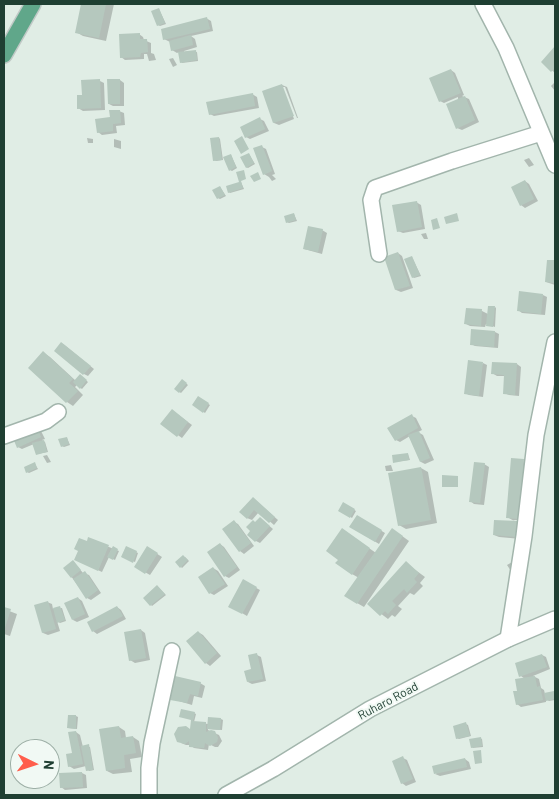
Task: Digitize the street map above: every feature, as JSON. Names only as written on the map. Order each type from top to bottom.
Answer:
[{"type":"main road","points":[[4,55],[33,4]]},
{"type":"street","points":[[483,4],[506,48],[555,165]]},
{"type":"street","points":[[378,254],[371,200],[375,188],[541,133]]},
{"type":"street","points":[[508,639],[524,536],[536,435],[555,342]]},
{"type":"street","points":[[4,436],[46,421],[58,412]]},
{"type":"street","name":"Ruharo Road","points":[[226,795],[273,770],[370,709],[508,639],[555,619]]},
{"type":"street","points":[[150,795],[149,768],[152,743],[172,651]]},
{"type":"building","points":[[81,4],[106,4],[99,38],[75,33]]},
{"type":"building","points":[[159,8],[165,23],[157,26],[151,11]]},
{"type":"building","points":[[207,17],[210,29],[163,40],[161,29]]},
{"type":"building","points":[[140,33],[140,39],[147,39],[148,52],[141,53],[140,57],[120,58],[119,34]]},
{"type":"building","points":[[191,35],[193,45],[171,51],[169,41]]},
{"type":"building","points":[[555,46],[555,68],[551,72],[541,62]]},
{"type":"building","points":[[196,50],[197,60],[180,63],[178,52]]},
{"type":"building","points":[[451,69],[461,93],[439,102],[429,78]]},
{"type":"building","points":[[100,79],[101,108],[77,109],[77,95],[82,95],[81,80]]},
{"type":"building","points":[[107,79],[120,79],[120,104],[108,104]]},
{"type":"building","points":[[282,84],[294,116],[273,123],[262,91]]},
{"type":"building","points":[[253,93],[255,106],[209,115],[206,102]]},
{"type":"building","points":[[465,96],[475,120],[456,129],[446,104]]},
{"type":"building","points":[[109,110],[120,110],[121,123],[113,124],[113,131],[97,133],[95,119],[110,117]]},
{"type":"building","points":[[260,117],[265,129],[245,138],[240,127]]},
{"type":"building","points":[[242,136],[249,149],[241,154],[234,141]]},
{"type":"building","points":[[219,137],[222,160],[213,161],[210,138]]},
{"type":"building","points":[[262,145],[272,171],[263,175],[253,148]]},
{"type":"building","points":[[249,153],[254,163],[246,168],[240,157]]},
{"type":"building","points":[[231,154],[236,167],[229,171],[223,157]]},
{"type":"building","points":[[244,170],[246,179],[241,181],[243,188],[228,193],[226,186],[239,182],[236,172]]},
{"type":"building","points":[[258,172],[261,179],[254,182],[250,176]]},
{"type":"building","points":[[525,180],[534,199],[520,206],[511,187]]},
{"type":"building","points":[[220,186],[225,195],[217,199],[212,190]]},
{"type":"building","points":[[417,201],[422,227],[397,232],[392,205]]},
{"type":"building","points":[[294,213],[296,220],[286,223],[284,216]]},
{"type":"building","points":[[457,213],[459,221],[446,224],[444,217]]},
{"type":"building","points":[[437,218],[440,228],[433,230],[431,220]]},
{"type":"building","points":[[308,226],[323,229],[318,252],[303,249]]},
{"type":"building","points":[[398,252],[410,286],[395,290],[384,257]]},
{"type":"building","points":[[412,256],[420,275],[412,278],[404,259]]},
{"type":"building","points":[[547,260],[555,260],[555,283],[545,282]]},
{"type":"building","points":[[519,291],[543,294],[541,314],[517,311]]},
{"type":"building","points":[[488,306],[495,306],[493,327],[486,326]]},
{"type":"building","points":[[466,308],[482,309],[481,326],[464,324]]},
{"type":"building","points":[[471,329],[495,331],[494,347],[470,345]]},
{"type":"building","points":[[61,342],[91,366],[83,375],[54,351]]},
{"type":"building","points":[[43,351],[73,379],[69,383],[78,391],[66,403],[28,368]]},
{"type":"building","points":[[468,360],[483,362],[479,396],[464,394]]},
{"type":"building","points":[[492,362],[517,363],[515,395],[503,394],[504,375],[491,374]]},
{"type":"building","points":[[80,374],[87,380],[80,389],[73,382]]},
{"type":"building","points":[[182,379],[187,383],[179,393],[174,389]]},
{"type":"building","points":[[198,396],[209,403],[203,413],[192,405]]},
{"type":"building","points":[[172,409],[188,422],[177,437],[160,424]]},
{"type":"building","points":[[412,414],[418,428],[395,441],[387,428]]},
{"type":"building","points":[[37,428],[41,437],[17,448],[13,438]]},
{"type":"building","points":[[419,431],[430,458],[420,462],[408,435]]},
{"type":"building","points":[[67,437],[69,444],[61,447],[58,439]]},
{"type":"building","points":[[44,440],[47,452],[36,455],[32,443]]},
{"type":"building","points":[[408,453],[409,460],[393,463],[392,455]]},
{"type":"building","points":[[511,458],[524,459],[519,519],[506,518]]},
{"type":"building","points":[[35,462],[37,468],[26,473],[24,467]]},
{"type":"building","points":[[474,462],[485,463],[480,503],[469,502]]},
{"type":"building","points":[[421,467],[431,520],[398,526],[388,473]]},
{"type":"building","points":[[442,475],[458,476],[458,487],[442,487]]},
{"type":"building","points":[[253,497],[275,517],[269,523],[254,510],[247,519],[239,512]]},
{"type":"building","points":[[343,502],[355,509],[350,518],[338,511]]},
{"type":"building","points":[[357,515],[382,530],[375,542],[349,527]]},
{"type":"building","points":[[260,517],[270,526],[255,542],[247,535],[250,531],[246,527],[253,520],[255,522]]},
{"type":"building","points":[[234,520],[251,543],[239,552],[222,529]]},
{"type":"building","points":[[494,520],[518,521],[517,537],[493,535]]},
{"type":"building","points":[[342,528],[370,548],[352,575],[335,563],[338,560],[326,551]]},
{"type":"building","points":[[392,528],[403,536],[357,604],[344,596]]},
{"type":"building","points":[[88,537],[109,545],[98,571],[74,560],[78,551],[74,549],[79,538],[87,541]]},
{"type":"building","points":[[220,543],[237,567],[224,577],[207,552]]},
{"type":"building","points":[[113,546],[118,549],[113,560],[107,557]]},
{"type":"building","points":[[126,546],[137,551],[133,563],[121,557]]},
{"type":"building","points":[[147,546],[158,553],[145,574],[134,567]]},
{"type":"building","points":[[183,555],[188,560],[180,568],[175,562]]},
{"type":"building","points":[[73,560],[81,570],[71,578],[63,568]]},
{"type":"building","points":[[406,561],[419,573],[414,579],[417,582],[407,593],[404,589],[392,601],[396,605],[388,614],[385,611],[380,616],[367,604]]},
{"type":"building","points":[[213,567],[225,584],[209,594],[198,577]]},
{"type":"building","points":[[85,571],[98,590],[86,599],[73,579]]},
{"type":"building","points":[[243,579],[257,587],[242,614],[228,607]]},
{"type":"building","points":[[157,585],[165,594],[150,606],[143,598]]},
{"type":"building","points":[[78,597],[85,614],[72,620],[64,603]]},
{"type":"building","points":[[48,601],[56,629],[42,633],[34,605]]},
{"type":"building","points":[[60,606],[65,620],[57,623],[53,608]]},
{"type":"building","points":[[117,606],[123,616],[92,632],[87,622]]},
{"type":"building","points":[[4,607],[11,609],[4,631]]},
{"type":"building","points":[[141,629],[146,658],[129,661],[124,632]]},
{"type":"building","points":[[198,631],[217,653],[205,664],[186,641]]},
{"type":"building","points":[[257,653],[263,679],[247,682],[244,671],[251,669],[248,655]]},
{"type":"building","points":[[542,654],[547,667],[519,677],[515,663]]},
{"type":"building","points":[[175,676],[201,682],[198,696],[190,694],[187,703],[170,700]]},
{"type":"building","points":[[535,676],[537,687],[540,686],[543,700],[516,705],[513,691],[517,691],[515,679]]},
{"type":"building","points":[[554,691],[555,699],[546,701],[544,693]]},
{"type":"building","points":[[181,709],[195,712],[193,721],[206,722],[206,732],[215,731],[218,738],[217,742],[210,746],[205,743],[204,748],[189,747],[189,741],[185,744],[177,742],[174,734],[178,727],[186,726],[190,729],[191,720],[179,717]]},
{"type":"building","points":[[68,715],[76,715],[76,729],[67,728]]},
{"type":"building","points":[[208,717],[221,718],[220,730],[207,729]]},
{"type":"building","points":[[466,722],[470,736],[456,739],[453,726]]},
{"type":"building","points":[[119,726],[121,738],[133,736],[136,753],[124,755],[125,768],[106,771],[99,729]]},
{"type":"building","points":[[76,731],[83,764],[68,767],[66,754],[72,753],[68,732]]},
{"type":"building","points":[[481,737],[482,746],[471,748],[469,739]]},
{"type":"building","points":[[89,744],[93,770],[86,771],[81,746]]},
{"type":"building","points":[[481,750],[482,763],[475,764],[473,751]]},
{"type":"building","points":[[403,756],[413,779],[401,784],[392,761]]},
{"type":"building","points":[[465,758],[467,767],[434,774],[432,766]]},
{"type":"building","points":[[82,772],[83,787],[60,788],[60,773]]}]
